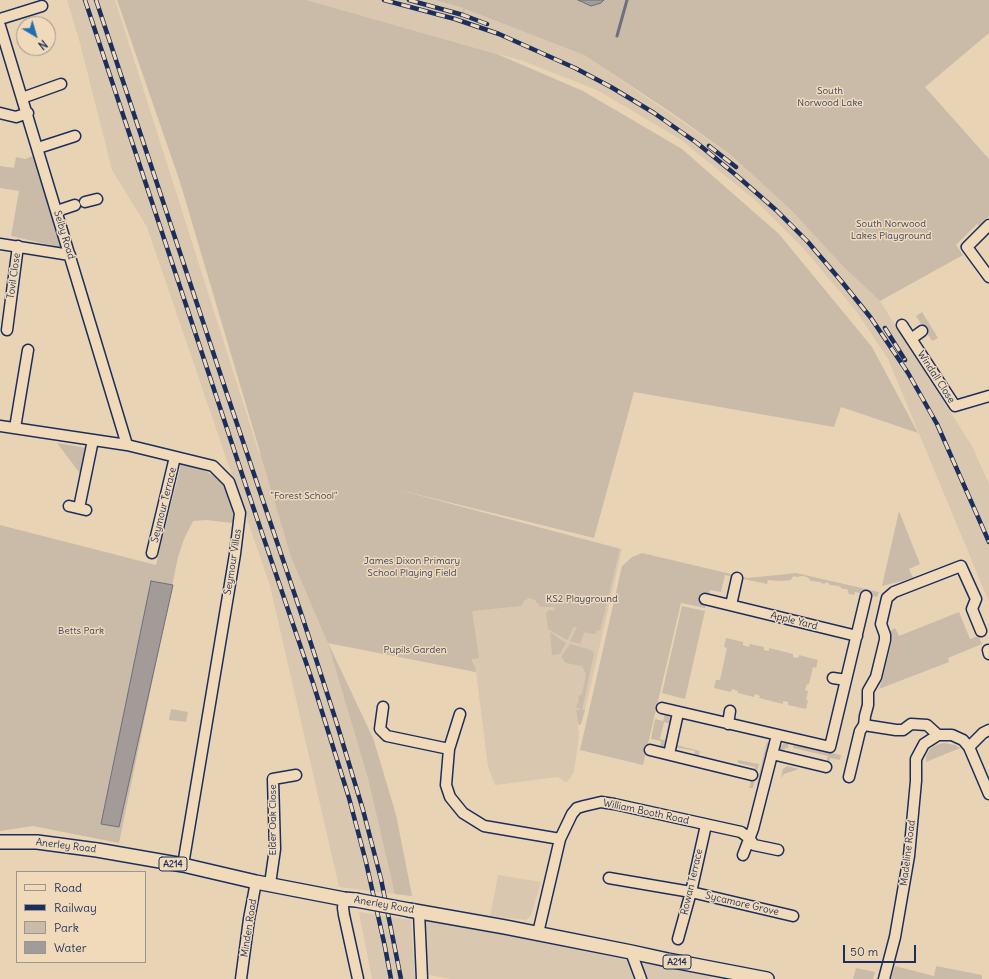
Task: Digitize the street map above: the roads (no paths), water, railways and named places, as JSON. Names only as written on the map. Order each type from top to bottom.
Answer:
[{"type":"main road","name":"Anerley Road","points":[[0,842],[13,841],[60,844],[183,865],[256,882],[538,934],[767,979]]},
{"type":"street","points":[[0,19],[42,6]]},
{"type":"street","name":"Selby Road","points":[[0,26],[28,113],[127,445]]},
{"type":"street","points":[[22,98],[61,84]]},
{"type":"street","points":[[0,113],[16,116],[28,113]]},
{"type":"street","points":[[38,148],[75,136]]},
{"type":"street","points":[[57,211],[97,199]]},
{"type":"street","points":[[989,225],[967,247],[989,277]]},
{"type":"street","name":"Tovil Close","points":[[0,244],[70,255]]},
{"type":"street","name":"Tovil Close","points":[[7,330],[18,246]]},
{"type":"street","name":"Windall Close","points":[[902,325],[955,406],[989,396]]},
{"type":"street","points":[[911,339],[922,331]]},
{"type":"street","points":[[15,428],[28,350]]},
{"type":"street","name":"Seymour Villas","points":[[0,426],[127,445],[213,466],[229,482],[240,513],[235,554],[183,865]]},
{"type":"street","points":[[78,508],[93,440]]},
{"type":"street","name":"Seymour Terrace","points":[[152,554],[175,457]]},
{"type":"street","points":[[849,778],[860,731],[864,725],[868,705],[868,691],[876,677],[885,640],[885,635],[881,624],[887,598],[894,592],[961,566],[976,599],[972,609],[981,631]]},
{"type":"street","points":[[731,605],[737,578]]},
{"type":"street","points":[[662,708],[678,713],[830,747],[866,596]]},
{"type":"street","name":"Apple Yard","points":[[705,599],[856,636]]},
{"type":"street","points":[[833,678],[846,680]]},
{"type":"street","points":[[384,707],[380,728],[387,736],[449,749]]},
{"type":"street","points":[[728,724],[730,711]]},
{"type":"street","points":[[669,754],[678,713]]},
{"type":"street","points":[[460,714],[449,749],[446,785],[450,797],[463,813],[484,826],[560,839]]},
{"type":"street","points":[[864,725],[896,730],[903,730],[911,724],[927,725],[938,735],[952,735],[963,740],[969,747],[989,794]]},
{"type":"street","points":[[969,747],[983,733],[989,730]]},
{"type":"street","points":[[743,855],[753,829],[777,735]]},
{"type":"street","name":"Madeline Road","points":[[884,979],[895,937],[909,856],[916,781],[916,759],[924,744],[938,735]]},
{"type":"street","points":[[650,750],[752,775]]},
{"type":"street","points":[[772,754],[826,767]]},
{"type":"street","name":"Elder Oak Close","points":[[270,884],[275,849],[273,779],[296,775]]},
{"type":"street","name":"William Booth Road","points":[[538,934],[560,839],[568,820],[578,808],[601,802],[741,832],[749,838],[754,845],[778,850]]},
{"type":"street","name":"Rowan Terrace","points":[[678,939],[691,892],[706,825]]},
{"type":"street","name":"Sycamore Grove","points":[[609,878],[691,892],[793,916]]},
{"type":"street","name":"Minden Road","points":[[251,979],[241,977],[249,918],[256,882]]},
{"type":"street","points":[[350,899],[343,908],[358,979]]},
{"type":"street","points":[[414,911],[422,979]]},
{"type":"street","points":[[631,952],[641,979]]},
{"type":"water","points":[[578,0],[604,0],[601,3],[591,6]]},
{"type":"water","points":[[151,581],[173,585],[119,827],[101,824]]},
{"type":"waterway","points":[[617,36],[627,0]]},
{"type":"railway","points":[[85,0],[313,683],[349,798],[366,862],[391,979]]},
{"type":"railway","points":[[96,0],[337,724],[363,810],[381,879],[401,979]]},
{"type":"railway","points":[[384,0],[455,19],[499,34],[575,68],[611,87],[654,113],[697,143],[776,210],[808,242],[842,282],[871,318],[908,373],[937,424],[989,542]]},
{"type":"railway","points":[[409,0],[463,15],[487,24]]},
{"type":"railway","points":[[709,146],[736,167]]},
{"type":"railway","points":[[885,328],[905,360]]},
{"type":"park label","name":"South Norwood Lake","points":[[830,96]]},
{"type":"park label","name":"South Norwood Lakes Playground","points":[[891,230]]},
{"type":"park label","name":"\"Forest School\"","points":[[304,496]]},
{"type":"park label","name":"James Dixon Primary School Playing Field","points":[[412,566]]},
{"type":"park label","name":"KS2 Playground","points":[[582,599]]},
{"type":"park label","name":"Betts Park","points":[[81,631]]},
{"type":"park label","name":"Pupils Garden","points":[[415,650]]}]
